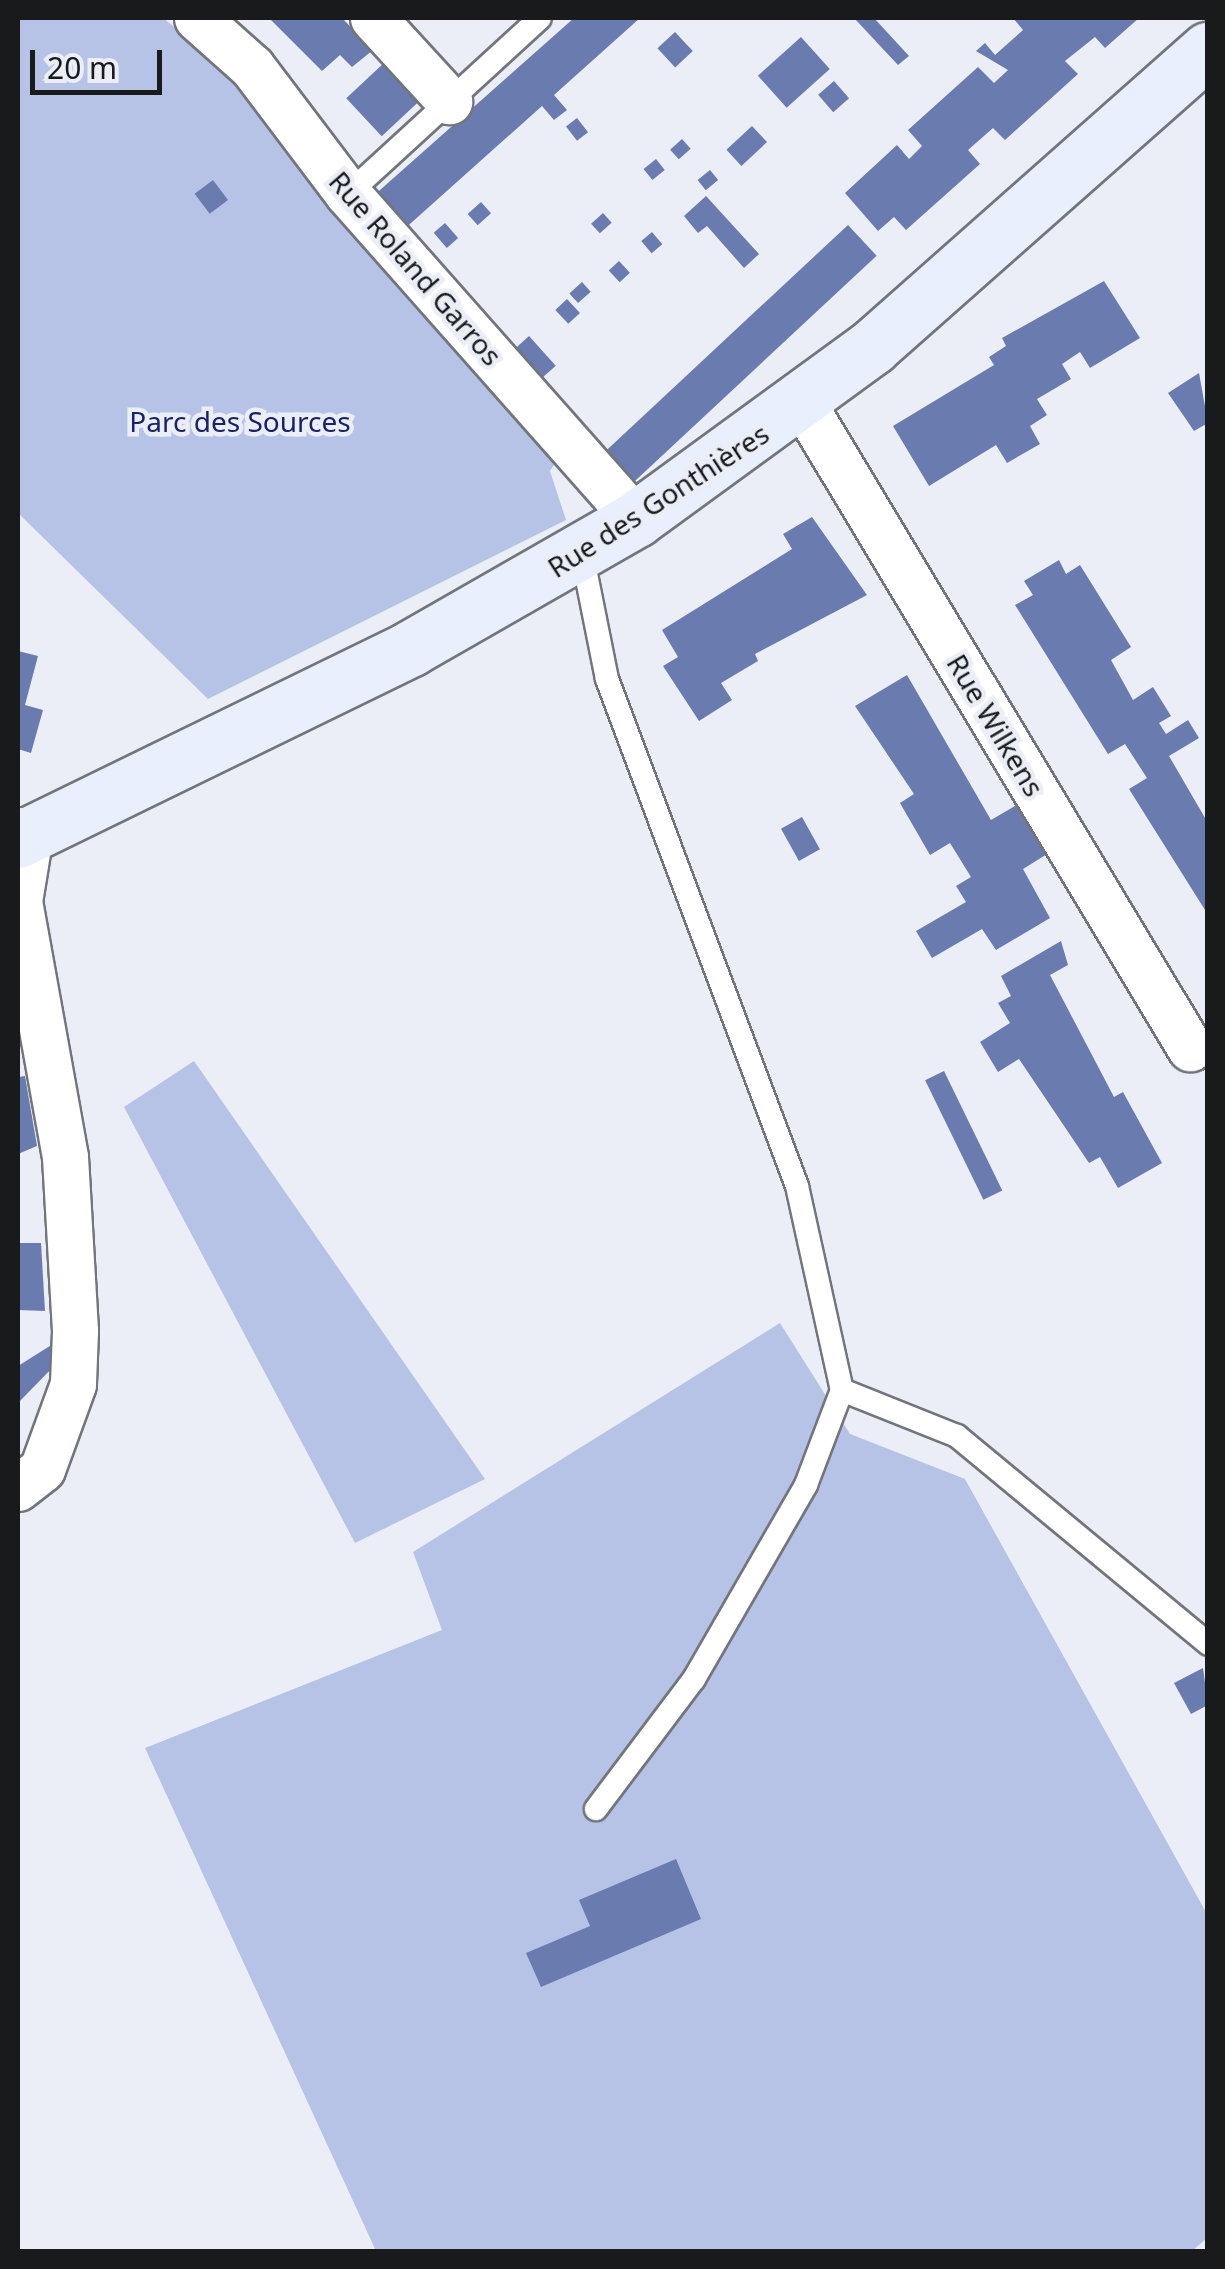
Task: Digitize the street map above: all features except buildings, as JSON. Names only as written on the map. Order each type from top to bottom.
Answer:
[{"type":"street","name":"Rue Roland Garros","points":[[197,18],[252,68],[348,194],[636,519]]},
{"type":"street","points":[[373,18],[450,101]]},
{"type":"street","name":"Rue des Gonthières","points":[[22,835],[412,648],[582,554],[636,519],[802,402],[1043,204],[1208,50]]},
{"type":"street","name":"Rue Wilkens","points":[[802,402],[1190,1048]]},
{"type":"street","points":[[18,1488],[42,1469],[73,1384],[75,1331],[65,1157],[19,901],[22,835]]},
{"type":"lane","points":[[348,194],[540,18]]},
{"type":"lane","points":[[582,554],[607,679],[797,1186],[842,1390],[806,1486],[694,1679],[596,1809]]},
{"type":"lane","points":[[842,1390],[957,1436],[1208,1644]]},
{"type":"green space","name":"Parc des Sources","points":[[18,18],[163,18],[231,72],[561,454],[550,471],[566,520],[208,699],[18,513]]},
{"type":"green space","points":[[194,1061],[485,1479],[355,1543],[124,1107]]},
{"type":"green space","points":[[780,1323],[850,1434],[965,1479],[1207,1914],[1207,2238],[1191,2252],[376,2251],[145,1748],[442,1630],[413,1552]]}]
